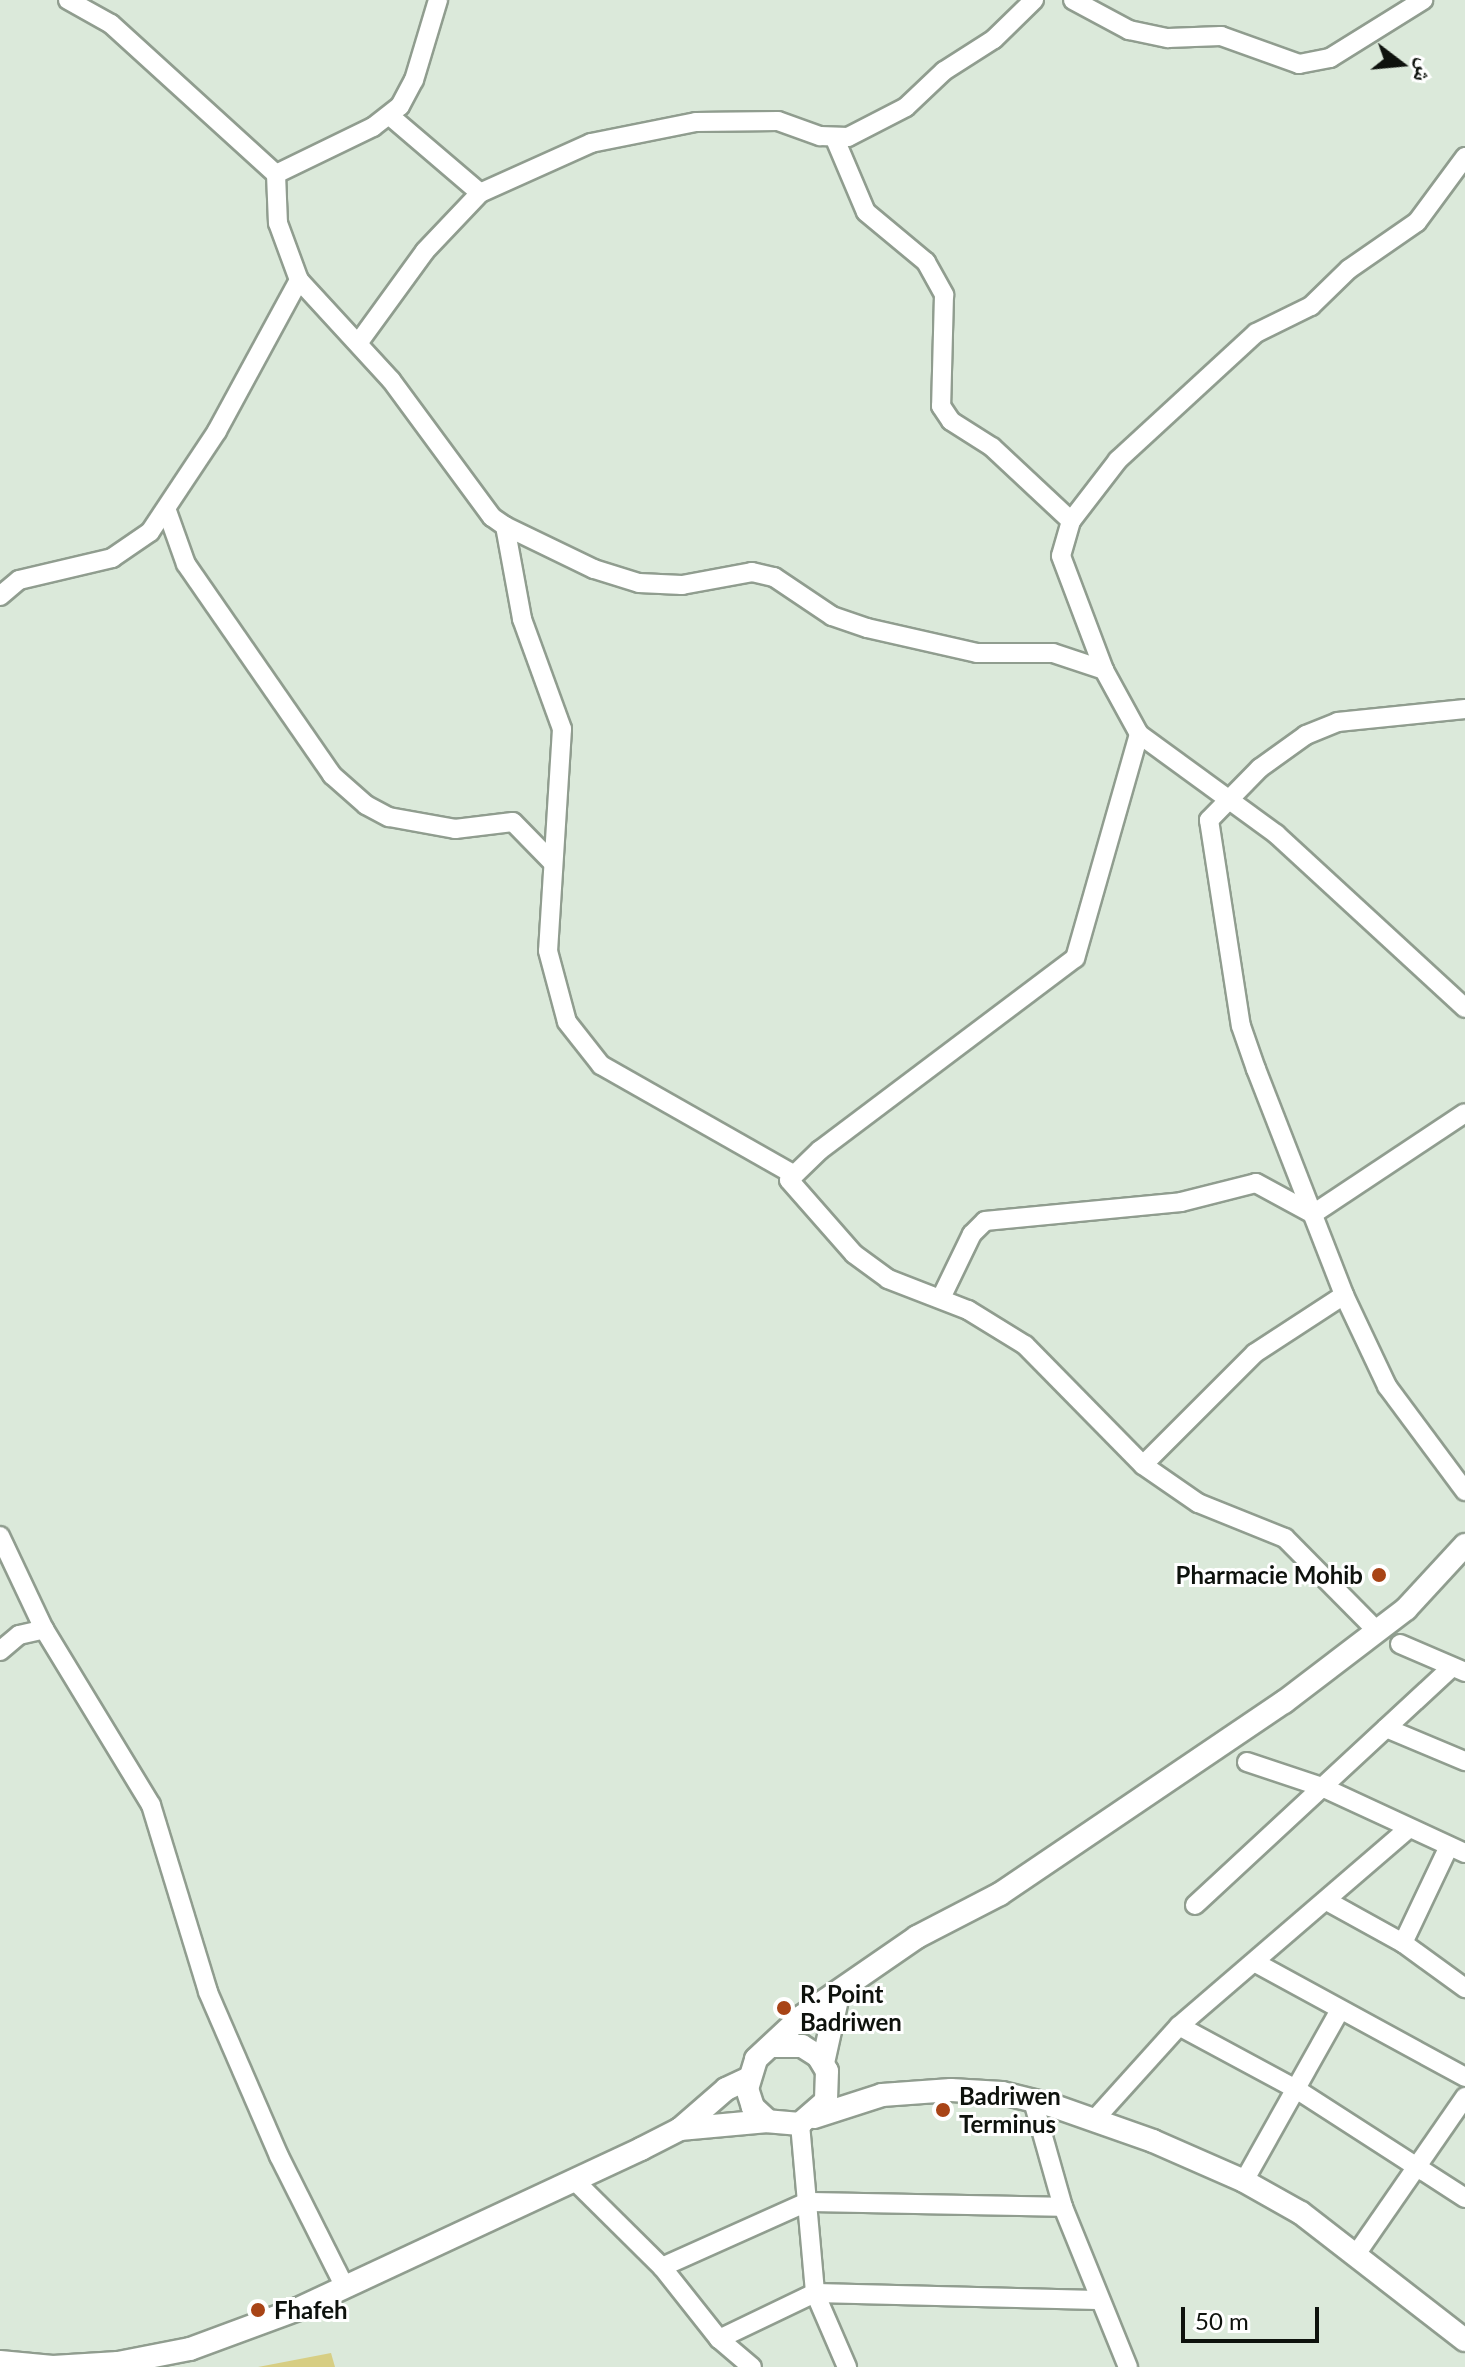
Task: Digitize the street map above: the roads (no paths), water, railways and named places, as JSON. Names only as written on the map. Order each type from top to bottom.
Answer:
[{"type":"street","points":[[68,0],[111,24],[276,174],[278,223],[299,280],[359,342],[492,517],[505,526],[594,569],[639,583],[682,585],[752,572],[774,577],[832,616],[867,628],[966,652],[1053,653],[1104,670]]},
{"type":"street","points":[[276,174],[390,116],[414,80],[438,0]]},
{"type":"street","points":[[359,342],[425,251],[480,193],[591,143],[696,122],[778,121],[835,139],[856,134],[906,107],[944,71],[994,39],[1034,0]]},
{"type":"street","points":[[1073,0],[1129,30],[1168,38],[1221,36],[1299,64],[1330,58],[1423,0]]},
{"type":"street","points":[[390,116],[480,193]]},
{"type":"street","points":[[835,139],[866,212],[926,262],[944,295],[941,406],[951,421],[992,447],[1071,521]]},
{"type":"street","points":[[1465,157],[1417,222],[1349,269],[1311,306],[1245,342],[1118,460],[1071,521],[1061,556],[1066,578],[1104,670],[1139,734],[1227,797],[1370,916],[1465,1008]]},
{"type":"street","points":[[0,596],[19,580],[112,558],[132,548],[167,511],[299,280]]},
{"type":"street","points":[[167,511],[186,564],[332,775],[366,805],[389,817],[455,829],[513,822],[552,862]]},
{"type":"street","points":[[505,526],[522,619],[562,729],[548,951],[558,998],[582,1045],[623,1079],[791,1173]]},
{"type":"street","points":[[1465,709],[1338,722],[1283,749],[1227,797],[1214,811],[1210,833],[1241,1026],[1344,1295],[1387,1386],[1465,1491]]},
{"type":"street","points":[[1139,734],[1075,958],[791,1173],[790,1185],[854,1254],[888,1279],[941,1298],[1025,1345],[1143,1465],[1198,1503],[1285,1538],[1377,1631]]},
{"type":"street","points":[[1313,1214],[1465,1113]]},
{"type":"street","points":[[941,1298],[972,1234],[992,1218],[1181,1202],[1256,1183],[1313,1214]]},
{"type":"street","points":[[1143,1465],[1255,1353],[1344,1295]]},
{"type":"street","points":[[0,1536],[44,1629],[151,1805],[208,1992],[279,2156],[345,2287]]},
{"type":"street","points":[[768,2121],[753,2107],[747,2079],[756,2059],[774,2046],[801,2017],[838,1995],[917,1937],[1000,1894],[1142,1801],[1377,1631],[1417,1598],[1465,1545]]},
{"type":"street","points":[[0,1651],[19,1635],[44,1629]]},
{"type":"street","points":[[1195,1905],[1386,1728],[1459,1670],[1400,1644]]},
{"type":"street","points":[[1386,1728],[1465,1761]]},
{"type":"street","points":[[1247,1762],[1322,1787],[1457,1850],[1403,1943]]},
{"type":"street","points":[[1094,2120],[1179,2026],[1256,1963],[1408,1829]]},
{"type":"street","points":[[1327,1901],[1403,1943],[1465,1988]]},
{"type":"street","points":[[1256,1963],[1465,2077]]},
{"type":"street","points":[[838,1995],[826,2072],[826,2101],[807,2121],[807,2202],[815,2293],[847,2367]]},
{"type":"street","points":[[1244,2181],[1340,2010]]},
{"type":"street","points":[[1179,2026],[1296,2089],[1420,2165],[1465,2198]]},
{"type":"street","points":[[774,2046],[802,2046],[826,2072],[882,2095]]},
{"type":"street","points":[[0,2362],[92,2364],[190,2349],[345,2287],[575,2181],[680,2129],[726,2089],[747,2079]]},
{"type":"street","points":[[680,2129],[768,2121],[807,2121],[882,2095],[951,2090],[1033,2101],[1094,2120],[1244,2181],[1357,2253],[1465,2340]]},
{"type":"street","points":[[1357,2253],[1465,2097]]},
{"type":"street","points":[[1033,2101],[1063,2207],[1098,2300],[1128,2367]]},
{"type":"street","points":[[575,2181],[662,2267],[719,2339],[752,2367]]},
{"type":"street","points":[[662,2267],[807,2202],[1063,2207]]},
{"type":"street","points":[[719,2339],[815,2293],[1098,2300]]},
{"type":"place","name":"Pharmacie Mohib","points":[[1379,1575]]},
{"type":"place","name":"R. Point Badriwen","points":[[784,2008]]},
{"type":"place","name":"Badriwen Terminus","points":[[943,2110]]},
{"type":"place","name":"Fhafeh","points":[[258,2310]]}]
